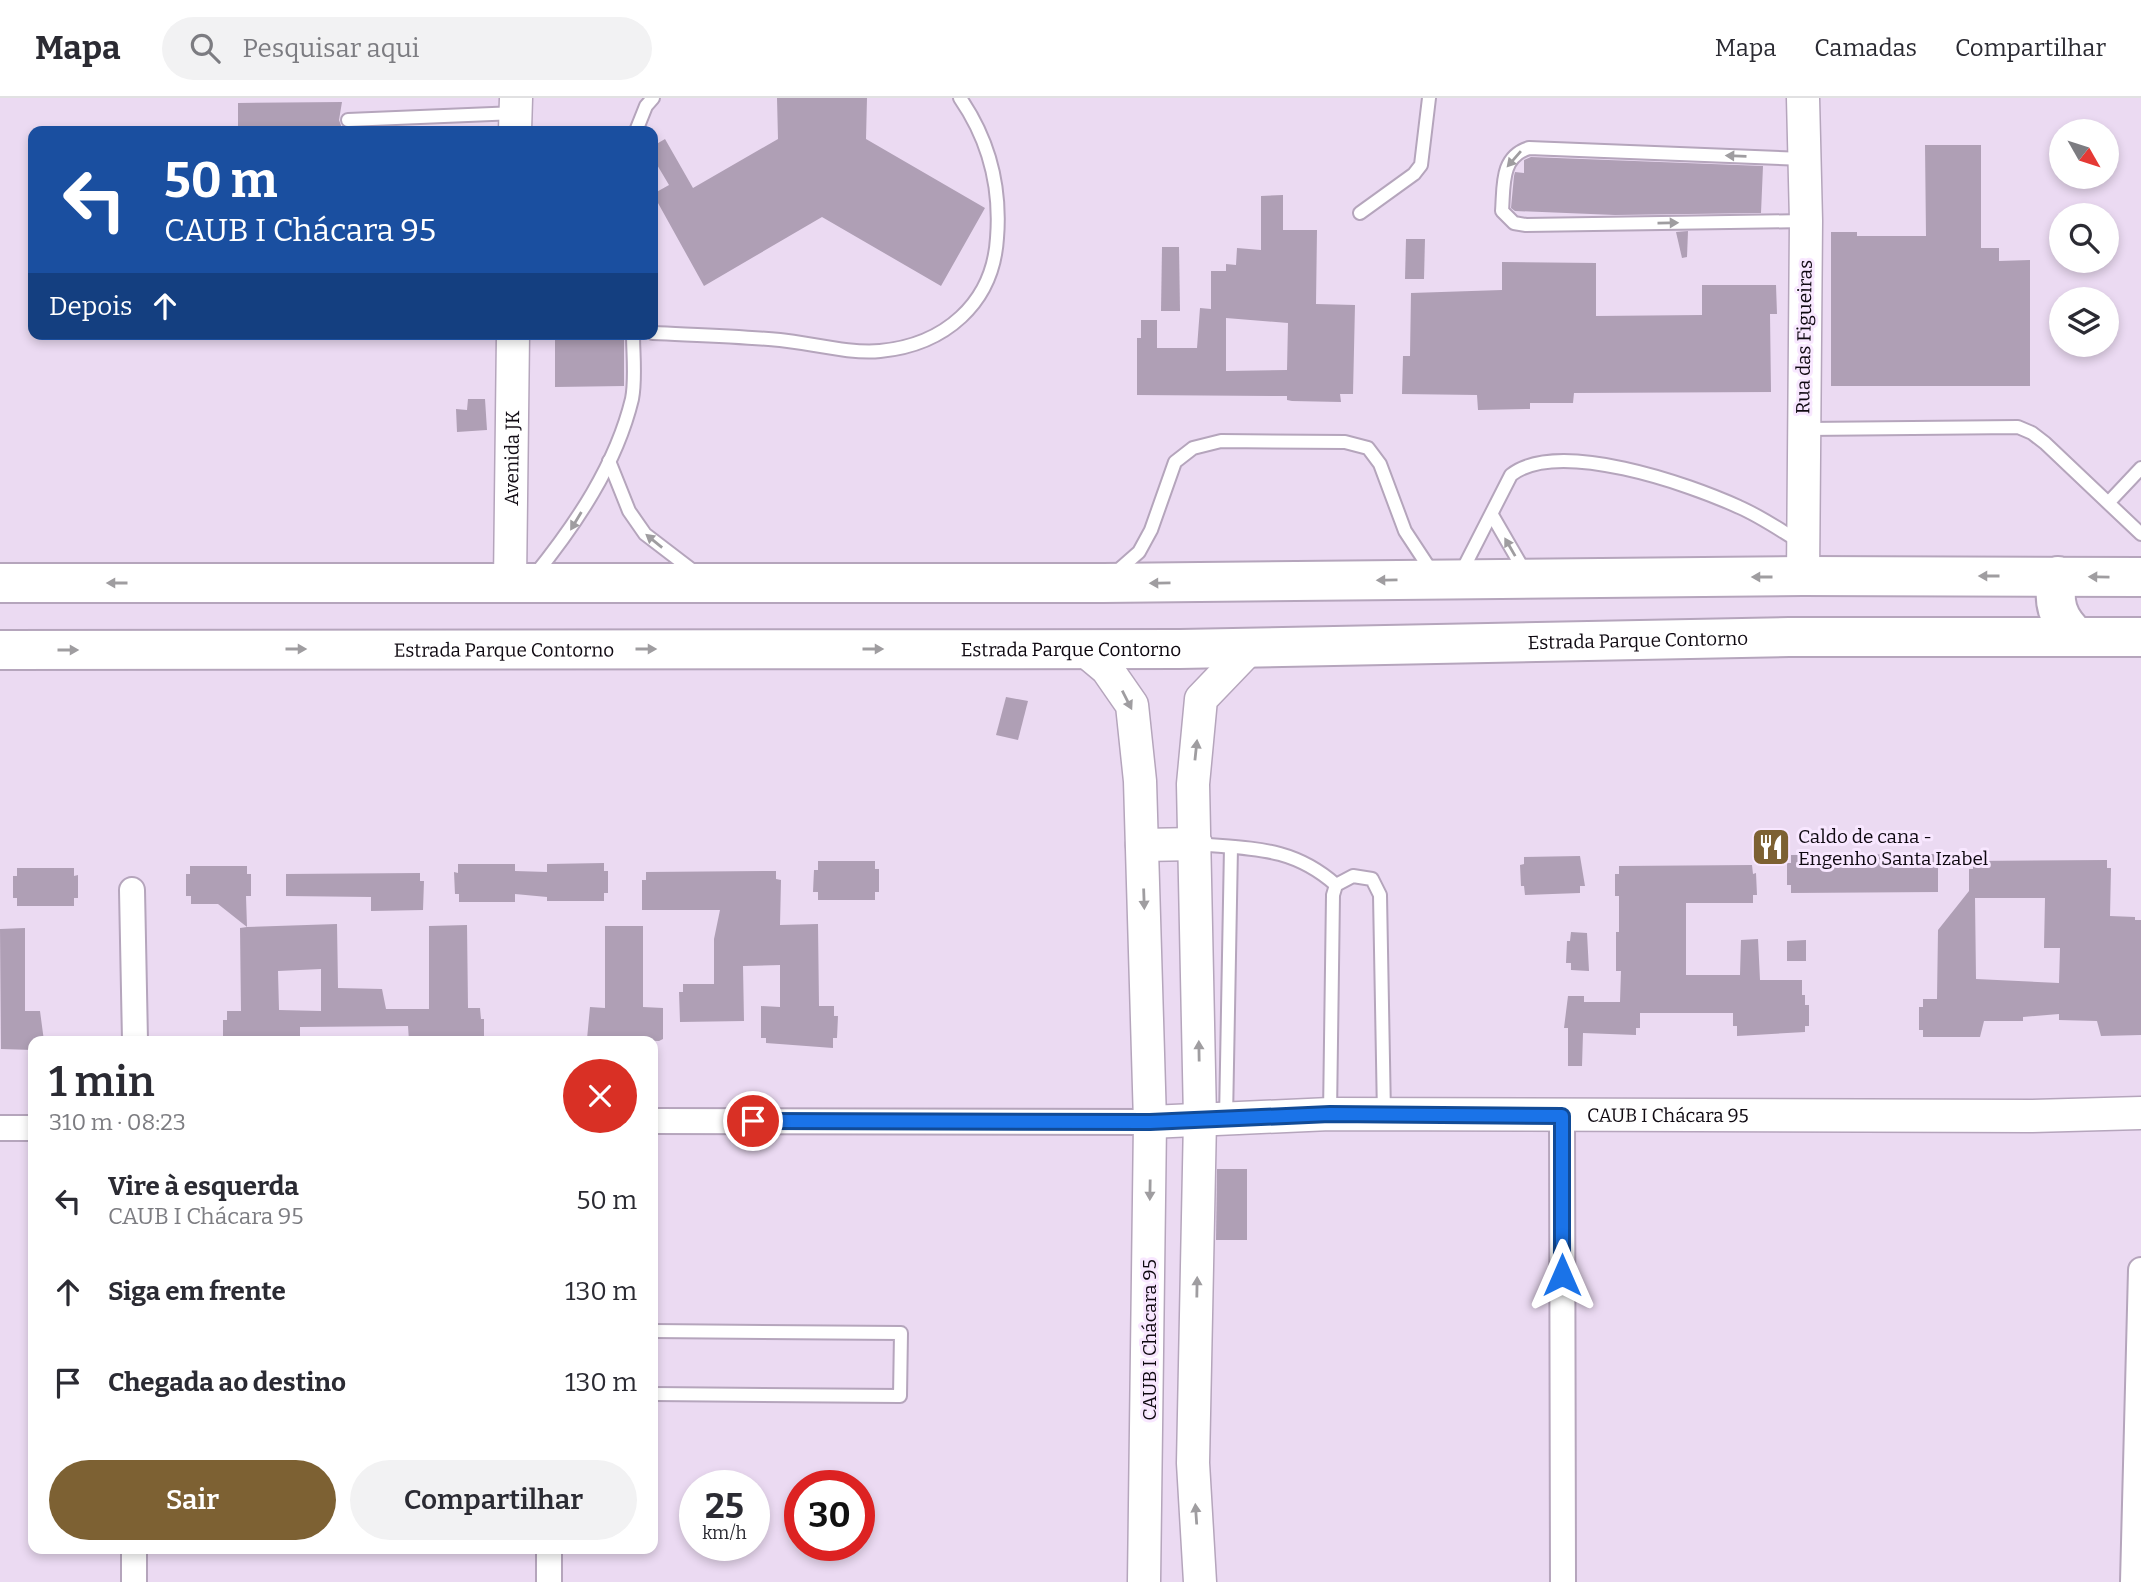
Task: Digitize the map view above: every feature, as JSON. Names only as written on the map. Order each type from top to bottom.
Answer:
[{"type":"highway","points":[[0,583],[1103,583],[1529,579],[1803,560],[2058,576],[2141,577]]},
{"type":"highway","points":[[1789,637],[1807,622],[1811,611],[1812,598],[1803,560]]},
{"type":"highway","points":[[2058,576],[2054,593],[2057,610],[2064,625],[2077,637]]},
{"type":"highway","name":"Estrada Parque Contorno","points":[[0,650],[1250,648],[1789,637],[2141,637]]},
{"type":"street","name":"Rua das Figueiras","points":[[1803,98],[1806,221],[1802,429],[1803,560]]},
{"type":"street","name":"Avenida JK","points":[[513,340],[520,582]]},
{"type":"street","points":[[1200,1582],[1193,1463],[1213,1119],[1192,784],[1201,699],[1250,648]]},
{"type":"street","points":[[658,1121],[1150,1122],[1140,781],[1132,705],[1107,669],[1083,649]]},
{"type":"street","points":[[1140,781],[1192,784]]},
{"type":"street","points":[[1142,845],[1196,844]]},
{"type":"street","points":[[132,890],[135,1036]]},
{"type":"street","name":"CAUB I Chácara 95","points":[[1144,1582],[1148,1462],[1150,1122],[1330,1114],[2032,1116],[2141,1113]]},
{"type":"street","points":[[1562,1116],[1563,1582]]},
{"type":"street","points":[[0,1128],[28,1128]]},
{"type":"street","points":[[2133,1582],[2141,1270]]},
{"type":"street","points":[[1148,1462],[1169,1468],[1185,1468],[1193,1463]]},
{"type":"street","points":[[134,1554],[134,1582]]},
{"type":"street","points":[[549,1554],[549,1582]]},
{"type":"lane","points":[[638,126],[646,106],[653,98]]},
{"type":"lane","points":[[658,333],[779,340],[878,352],[930,341],[961,320],[982,294],[996,259],[1000,202],[985,145],[960,98]]},
{"type":"lane","points":[[1360,213],[1414,174],[1421,165],[1429,98]]},
{"type":"lane","points":[[348,120],[515,114]]},
{"type":"lane","points":[[1804,159],[1529,148],[1519,151],[1505,170],[1502,211],[1514,223],[1526,225],[1806,221]]},
{"type":"lane","points":[[520,582],[570,531],[609,461],[632,397],[633,340]]},
{"type":"lane","points":[[1802,429],[2018,427],[2032,432],[2045,443],[2141,534]]},
{"type":"lane","points":[[1103,583],[1139,552],[1158,515],[1164,489],[1175,462],[1193,448],[1221,441],[1345,442],[1368,448],[1380,464],[1405,531],[1447,580],[1492,514],[1511,475],[1523,466],[1544,461],[1596,461],[1709,495],[1741,508],[1803,560]]},
{"type":"lane","points":[[609,461],[629,511],[645,534],[708,582]]},
{"type":"lane","points":[[2109,502],[2141,468]]},
{"type":"lane","points":[[1492,514],[1529,579]]},
{"type":"lane","points":[[1196,844],[1281,852],[1318,868],[1336,885]]},
{"type":"lane","points":[[1213,1119],[1231,847]]},
{"type":"lane","points":[[1330,1114],[1333,895],[1336,885],[1343,878],[1353,876],[1372,879],[1378,886],[1380,895],[1384,1115]]},
{"type":"lane","points":[[658,1331],[901,1333],[900,1396],[658,1394]]},
{"type":"building","points":[[777,98],[867,98],[866,139],[985,208],[941,286],[822,217],[704,286],[658,203],[658,191],[669,185],[658,166],[658,143],[665,139],[693,188],[778,139]]},
{"type":"building","points":[[342,102],[339,120],[341,126],[238,126],[238,103]]},
{"type":"building","points":[[1925,145],[1981,145],[1981,248],[1999,248],[1999,261],[2030,260],[2030,386],[1831,386],[1831,232],[1857,232],[1857,236],[1926,236]]},
{"type":"building","points":[[1531,157],[1763,166],[1761,213],[1615,215],[1515,211],[1511,208],[1515,172],[1524,173],[1524,160]]},
{"type":"building","points":[[1283,195],[1283,230],[1317,230],[1316,304],[1355,305],[1353,394],[1340,394],[1341,402],[1292,401],[1287,400],[1287,396],[1137,395],[1137,338],[1141,338],[1141,320],[1157,320],[1157,348],[1197,348],[1200,308],[1211,309],[1211,271],[1226,271],[1226,264],[1236,265],[1237,248],[1261,250],[1261,196]],"holes":[[[1226,318],[1288,323],[1287,370],[1226,371]]]},
{"type":"building","points":[[1688,231],[1687,257],[1682,258],[1676,232]]},
{"type":"building","points":[[1406,239],[1425,239],[1424,279],[1405,279]]},
{"type":"building","points":[[1162,247],[1179,247],[1180,311],[1161,311]]},
{"type":"building","points":[[1502,262],[1596,263],[1596,316],[1702,315],[1702,285],[1776,285],[1777,314],[1770,314],[1771,392],[1574,393],[1573,403],[1530,403],[1530,409],[1478,410],[1477,395],[1402,394],[1403,356],[1410,356],[1411,293],[1502,290]]},
{"type":"building","points":[[555,340],[624,340],[624,386],[555,387]]},
{"type":"building","points":[[468,399],[485,399],[487,430],[457,432],[456,409],[467,410]]},
{"type":"building","points":[[1006,697],[1028,701],[1018,740],[996,735]]},
{"type":"building","points":[[1934,854],[1934,862],[1938,862],[1938,892],[1791,893],[1791,885],[1787,885],[1787,863],[1791,863],[1791,855]]},
{"type":"building","points":[[1580,856],[1585,886],[1580,886],[1580,893],[1525,895],[1524,886],[1521,886],[1520,865],[1524,864],[1524,857]]},
{"type":"building","points":[[2107,860],[2107,868],[2111,868],[2110,916],[2135,917],[2135,920],[2141,920],[2141,1035],[2101,1036],[2097,1021],[2059,1020],[2059,1014],[2023,1017],[2023,1021],[1984,1021],[1980,1037],[1923,1037],[1923,1030],[1919,1030],[1919,1007],[1923,1007],[1923,999],[1937,999],[1938,930],[1969,891],[1969,869],[1973,869],[1973,861]],"holes":[[[1975,898],[2045,898],[2044,948],[2060,948],[2059,983],[1976,979]]]},
{"type":"building","points":[[818,861],[875,861],[875,869],[879,869],[879,892],[875,892],[875,900],[818,900],[818,892],[813,892],[814,870],[818,870]]},
{"type":"building","points":[[604,863],[604,871],[608,871],[608,893],[604,893],[604,901],[547,901],[547,897],[515,894],[515,902],[459,902],[459,894],[455,894],[454,872],[458,873],[458,864],[515,864],[515,871],[547,872],[547,864]]},
{"type":"building","points":[[1752,865],[1753,874],[1756,873],[1757,895],[1753,895],[1753,903],[1686,903],[1686,975],[1740,975],[1741,940],[1758,939],[1760,980],[1802,980],[1802,995],[1805,995],[1805,1005],[1809,1005],[1809,1026],[1805,1026],[1805,1032],[1737,1036],[1737,1026],[1733,1026],[1733,1013],[1640,1013],[1640,1028],[1636,1028],[1636,1035],[1583,1033],[1582,1066],[1568,1066],[1568,1028],[1564,1028],[1568,996],[1584,996],[1584,1002],[1620,1002],[1621,971],[1616,971],[1619,896],[1615,896],[1615,874],[1619,874],[1619,866]]},
{"type":"building","points":[[190,866],[247,866],[247,874],[251,874],[251,896],[246,896],[247,927],[218,904],[191,904],[191,896],[186,896],[186,874],[190,874]]},
{"type":"building","points":[[17,868],[74,868],[74,876],[78,875],[78,898],[74,898],[74,906],[17,906],[17,898],[13,898],[13,876],[17,876]]},
{"type":"building","points":[[776,871],[776,879],[781,880],[780,925],[818,924],[819,1006],[834,1006],[834,1016],[838,1016],[837,1038],[833,1038],[833,1048],[766,1043],[766,1038],[761,1038],[761,1006],[780,1007],[780,965],[743,966],[744,1021],[680,1022],[679,992],[683,992],[683,984],[714,984],[714,939],[720,910],[642,910],[642,880],[646,880],[646,872]]},
{"type":"building","points":[[420,873],[420,881],[424,881],[423,910],[371,911],[371,897],[286,896],[286,874]]},
{"type":"building","points":[[337,924],[338,988],[382,989],[386,1009],[429,1009],[429,926],[467,925],[468,1008],[480,1008],[481,1019],[484,1019],[484,1036],[409,1036],[408,1026],[300,1027],[300,1036],[223,1036],[223,1020],[227,1020],[227,1011],[241,1011],[240,928]],"holes":[[[321,969],[321,1011],[279,1010],[278,971]]]},
{"type":"building","points":[[605,926],[643,926],[643,1007],[663,1008],[663,1039],[658,1041],[658,1036],[587,1036],[590,1007],[605,1008]]},
{"type":"building","points":[[25,928],[25,1011],[40,1011],[43,1036],[28,1036],[28,1050],[1,1049],[0,929]]},
{"type":"building","points":[[1571,932],[1587,933],[1589,971],[1571,970],[1571,963],[1566,963],[1567,941],[1570,941]]},
{"type":"building","points":[[1806,940],[1806,961],[1787,961],[1787,941]]},
{"type":"building","points":[[1217,1169],[1247,1169],[1247,1240],[1216,1240]]},
{"type":"place","name":"Caldo de cana - Engenho Santa Izabel","points":[[1771,847]]},
{"type":"route","points":[[753,1121],[1150,1122],[1330,1114],[1562,1116],[1562,1275]]}]
